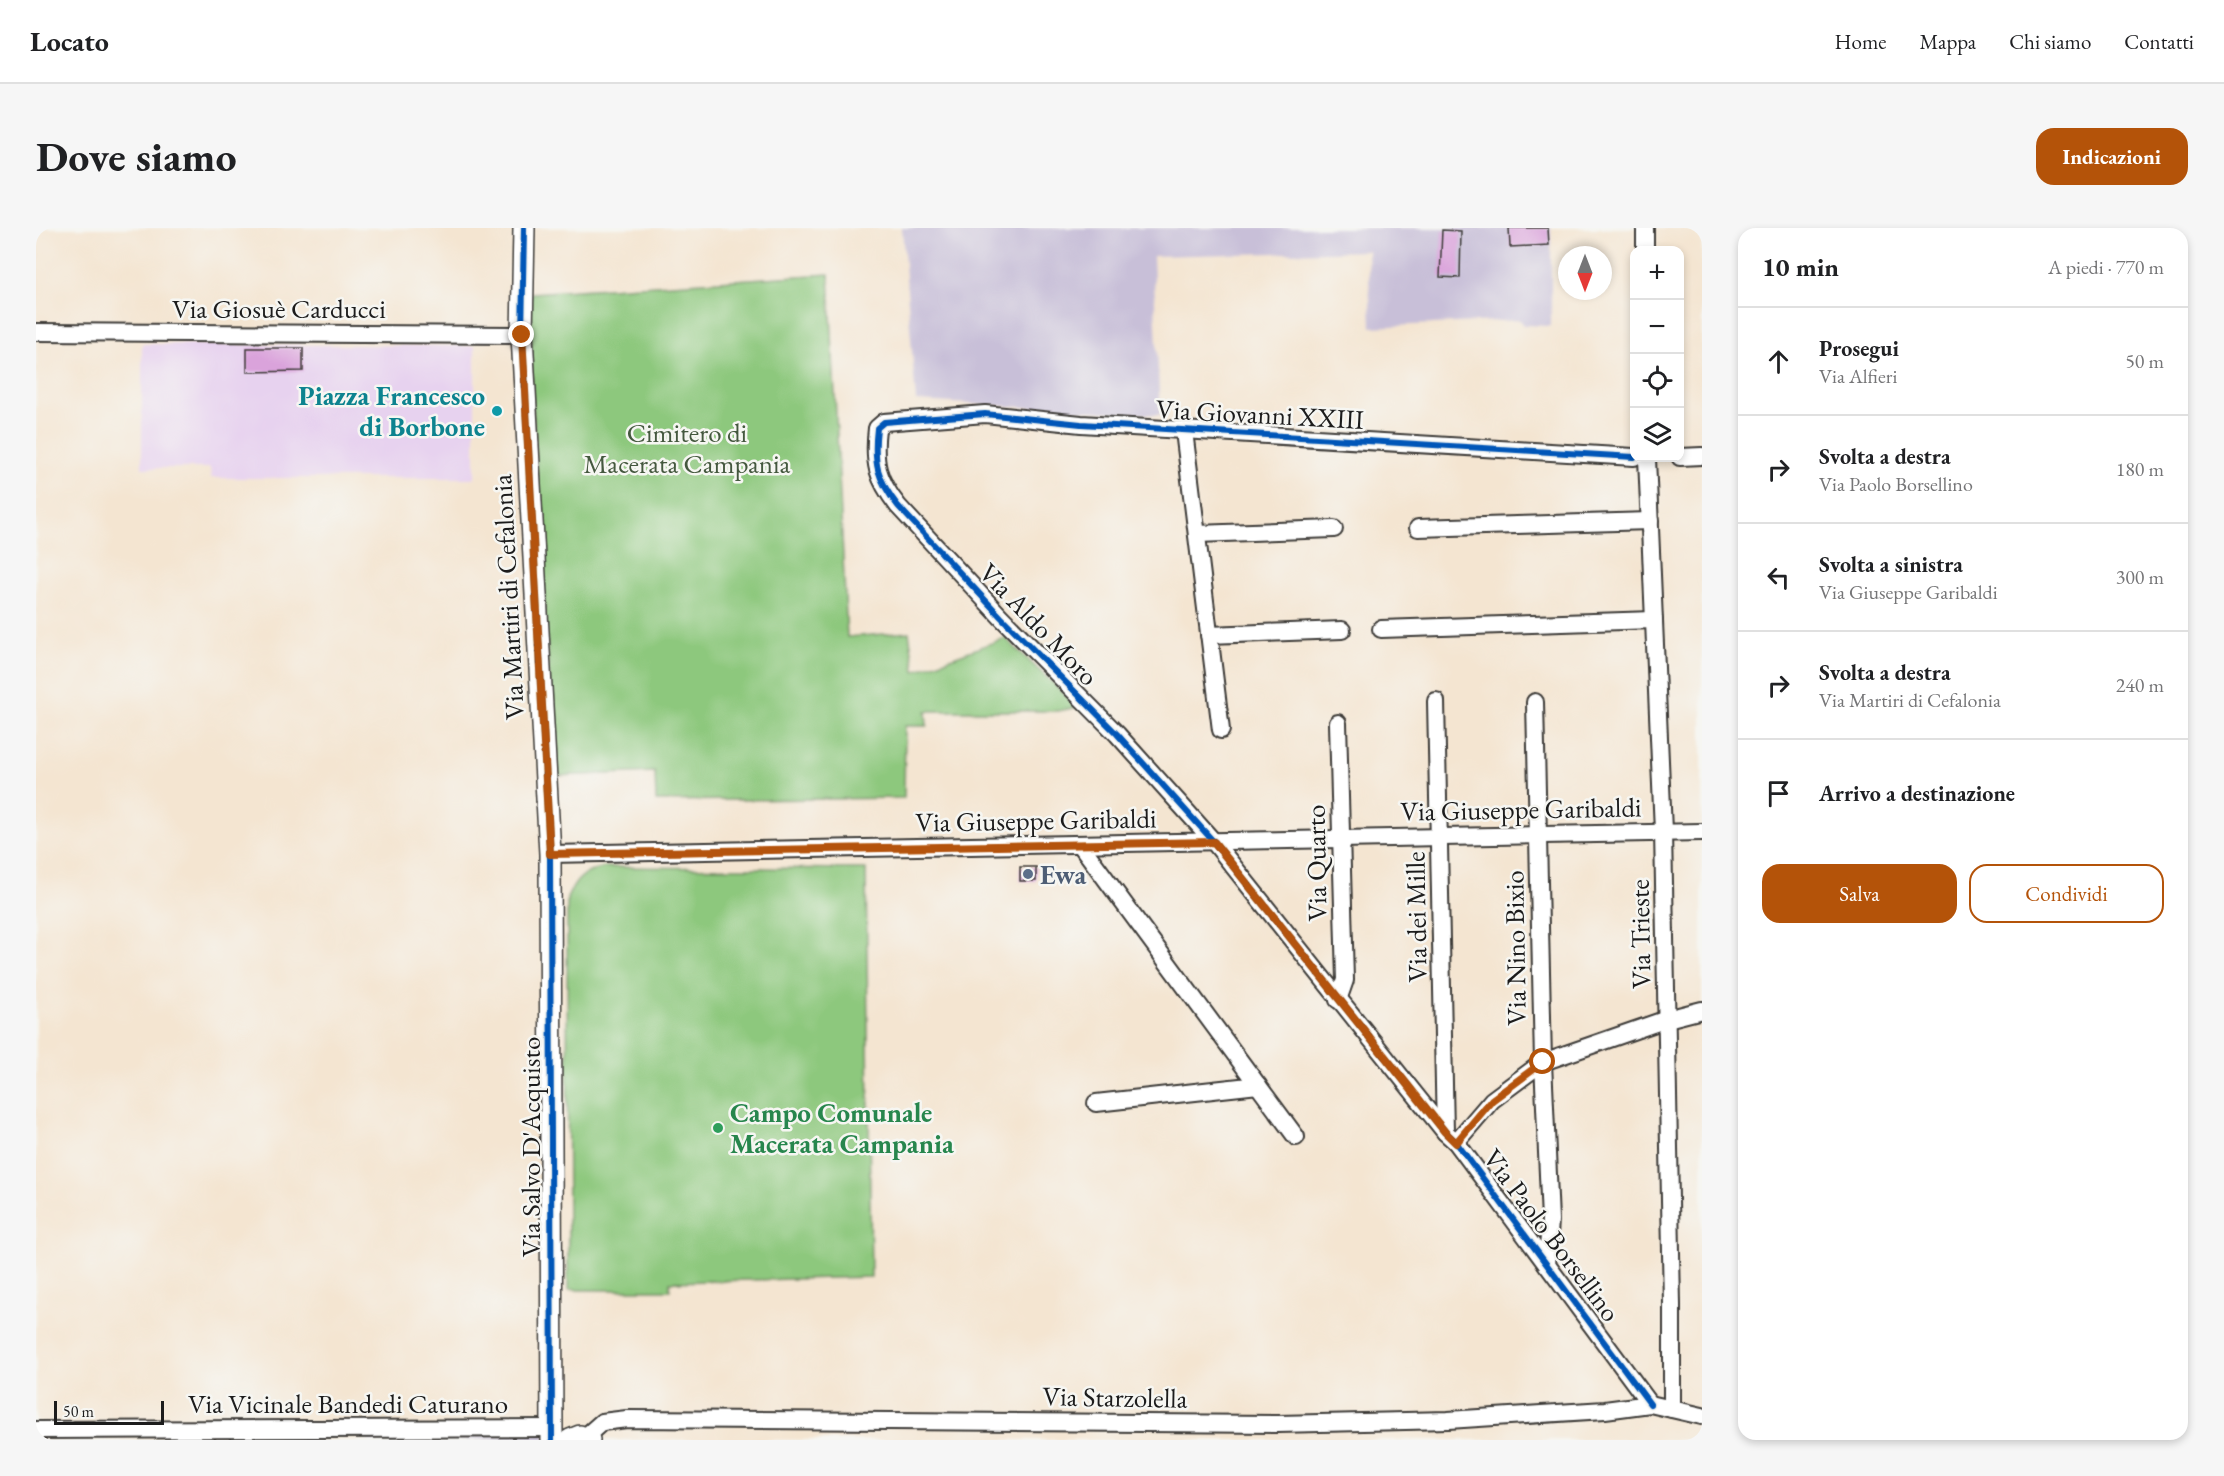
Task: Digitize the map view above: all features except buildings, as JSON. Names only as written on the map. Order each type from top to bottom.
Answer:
[{"type":"street","name":"Via Martiri di Cefalonia","points":[[524,228],[522,335],[550,854]]},
{"type":"street","points":[[1645,228],[1645,246]]},
{"type":"street","name":"Via Giosuè Carducci","points":[[36,332],[522,335]]},
{"type":"street","name":"Via Giovanni XXIII","points":[[884,422],[985,414],[1081,424],[1630,457]]},
{"type":"street","name":"Via Aldo Moro","points":[[884,422],[877,428],[874,447],[878,474],[886,491],[993,608],[1117,735],[1214,842]]},
{"type":"street","points":[[1184,430],[1221,730]]},
{"type":"street","points":[[1684,457],[1702,456]]},
{"type":"street","name":"Via Trieste","points":[[1647,462],[1663,831],[1672,1409]]},
{"type":"street","points":[[1418,528],[1650,521]]},
{"type":"street","points":[[1197,534],[1334,529]]},
{"type":"street","points":[[1381,629],[1654,620]]},
{"type":"street","points":[[1209,635],[1342,630]]},
{"type":"street","name":"Via dei Mille","points":[[1436,701],[1450,1137]]},
{"type":"street","name":"Via Nino Bixio","points":[[1535,702],[1543,1062],[1550,1220],[1547,1265]]},
{"type":"street","name":"Via Quarto","points":[[1338,723],[1344,980],[1338,1000]]},
{"type":"street","name":"Via Giuseppe Garibaldi","points":[[550,854],[1702,832]]},
{"type":"street","name":"Via Paolo Borsellino","points":[[1214,842],[1338,1000],[1450,1137],[1650,1404]]},
{"type":"street","points":[[1080,844],[1296,1137]]},
{"type":"street","name":"Via Salvo D'Acquisto","points":[[550,854],[569,1438]]},
{"type":"street","points":[[1450,1137],[1492,1100],[1543,1062],[1667,1019],[1702,1010]]},
{"type":"street","points":[[1096,1102],[1258,1085]]},
{"type":"street","points":[[1650,1404],[1702,1416]]},
{"type":"street","name":"Via Starzolella","points":[[569,1438],[602,1422],[627,1419],[1289,1424],[1448,1420],[1605,1410],[1650,1404]]},
{"type":"street","name":"Via Vicinale Bandedi Caturano","points":[[36,1430],[569,1438]]},
{"type":"shaded area","points":[[902,228],[1551,228],[1551,326],[1524,325],[1520,320],[1371,327],[1368,251],[1153,256],[1160,415],[916,401]]},
{"type":"shaded area","points":[[142,344],[475,346],[475,478],[211,478],[210,468],[142,468]]},
{"type":"shaded area","points":[[547,1430],[545,1440],[368,1440],[367,1433]]},
{"type":"green space","name":"Cimitero di Macerata Campania","points":[[829,274],[847,637],[909,632],[915,671],[1005,638],[1078,707],[1058,711],[926,711],[927,726],[905,726],[904,798],[656,801],[655,772],[555,776],[532,394],[531,293]]},
{"type":"green space","name":"Campo Comunale Macerata Campania","points":[[606,867],[866,869],[871,1277],[670,1282],[670,1290],[568,1290],[567,898],[582,876]]},
{"type":"cycle path","points":[[524,228],[522,335],[550,854],[552,1440]]},
{"type":"cycle path","points":[[1630,457],[1081,424],[985,414],[884,422],[877,428],[876,451],[881,479],[898,506],[1001,617],[1117,734],[1214,842],[1445,1132],[1456,1142],[1650,1404]]},
{"type":"place","name":"Piazza Francesco di Borbone","points":[[497,411]]},
{"type":"place","name":"Ewa","points":[[1028,874]]},
{"type":"place","name":"Campo Comunale Macerata Campania","points":[[718,1128]]},
{"type":"route","points":[[522,335],[550,854],[1214,842],[1338,1000],[1456,1143],[1492,1100],[1543,1062]]}]
